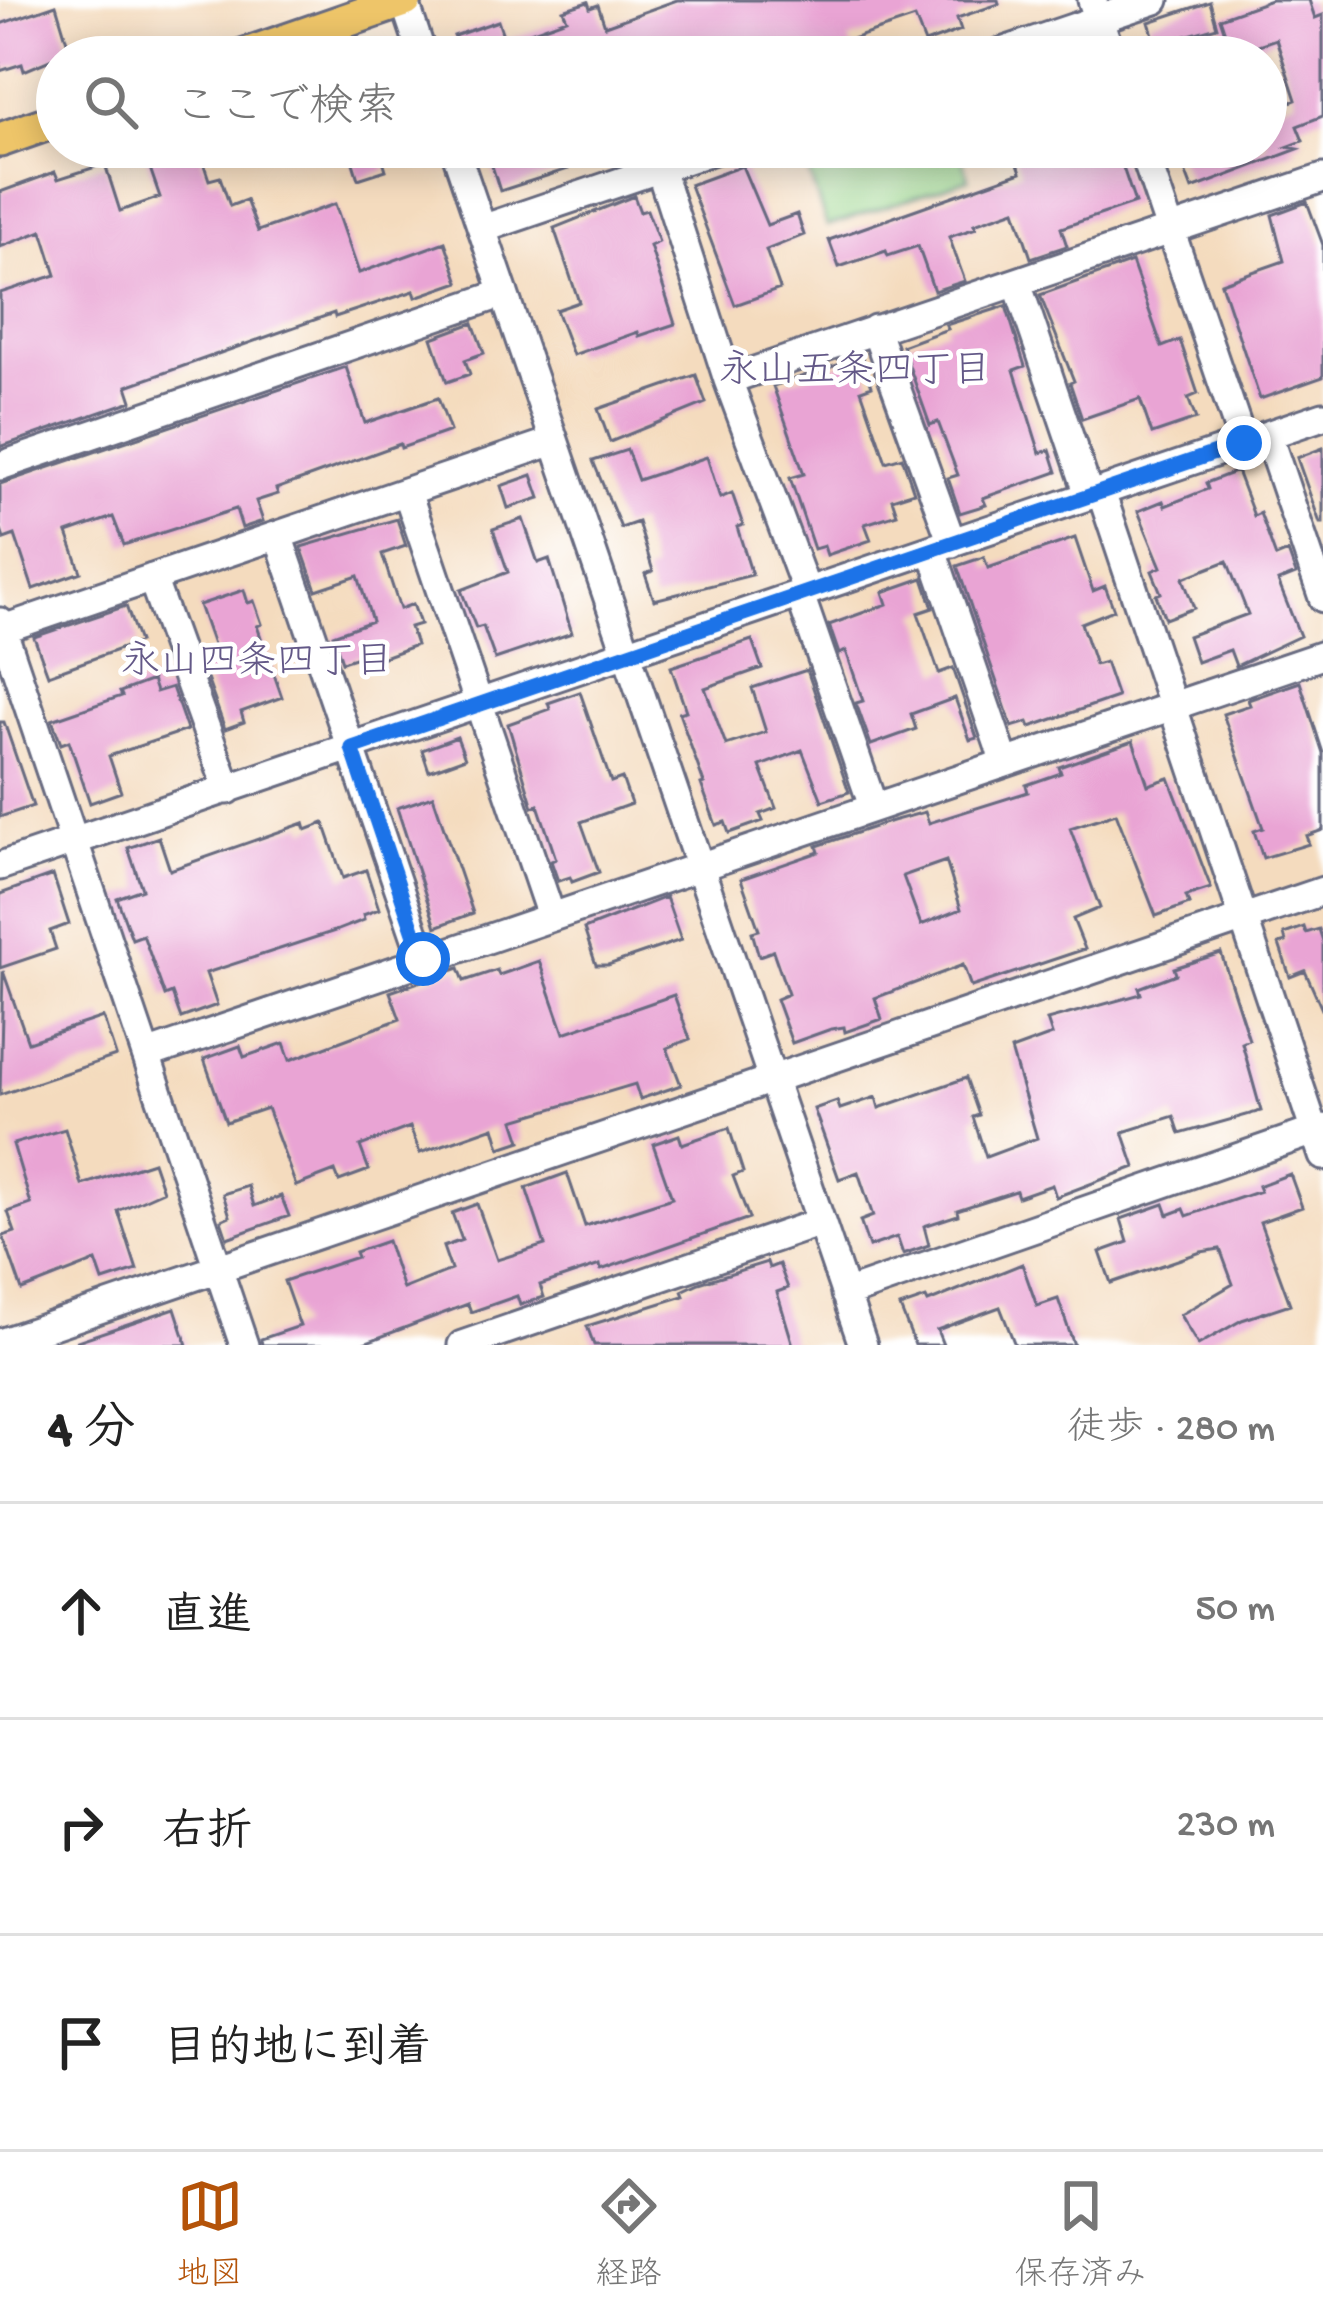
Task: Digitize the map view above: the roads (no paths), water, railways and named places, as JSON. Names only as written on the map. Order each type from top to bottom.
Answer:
[{"type":"main road","points":[[300,36],[404,0]]},
{"type":"main road","points":[[0,140],[36,127]]},
{"type":"street","points":[[404,0],[416,36]]},
{"type":"street","points":[[1036,36],[1096,10],[1155,0]]},
{"type":"street","points":[[461,168],[862,1345]]},
{"type":"street","points":[[482,229],[663,168]]},
{"type":"street","points":[[1149,168],[1169,229],[1323,598]]},
{"type":"street","points":[[660,169],[873,806]]},
{"type":"street","points":[[728,380],[1323,178]]},
{"type":"street","points":[[845,1294],[1320,1139],[1173,708],[1017,283]]},
{"type":"street","points":[[0,466],[504,292]]},
{"type":"street","points":[[875,329],[1005,763]]},
{"type":"street","points":[[0,866],[1323,416]]},
{"type":"street","points":[[244,1345],[1,627],[554,441]]},
{"type":"street","points":[[407,492],[550,916]]},
{"type":"street","points":[[278,535],[423,959]]},
{"type":"street","points":[[152,578],[228,790]]},
{"type":"street","points":[[146,1055],[1323,655]]},
{"type":"street","points":[[0,1343],[1323,891]]},
{"type":"street","points":[[462,1345],[821,1222]]},
{"type":"district","name":"永山五条四丁目","points":[[855,367]]},
{"type":"district","name":"永山四条四丁目","points":[[257,658]]}]
